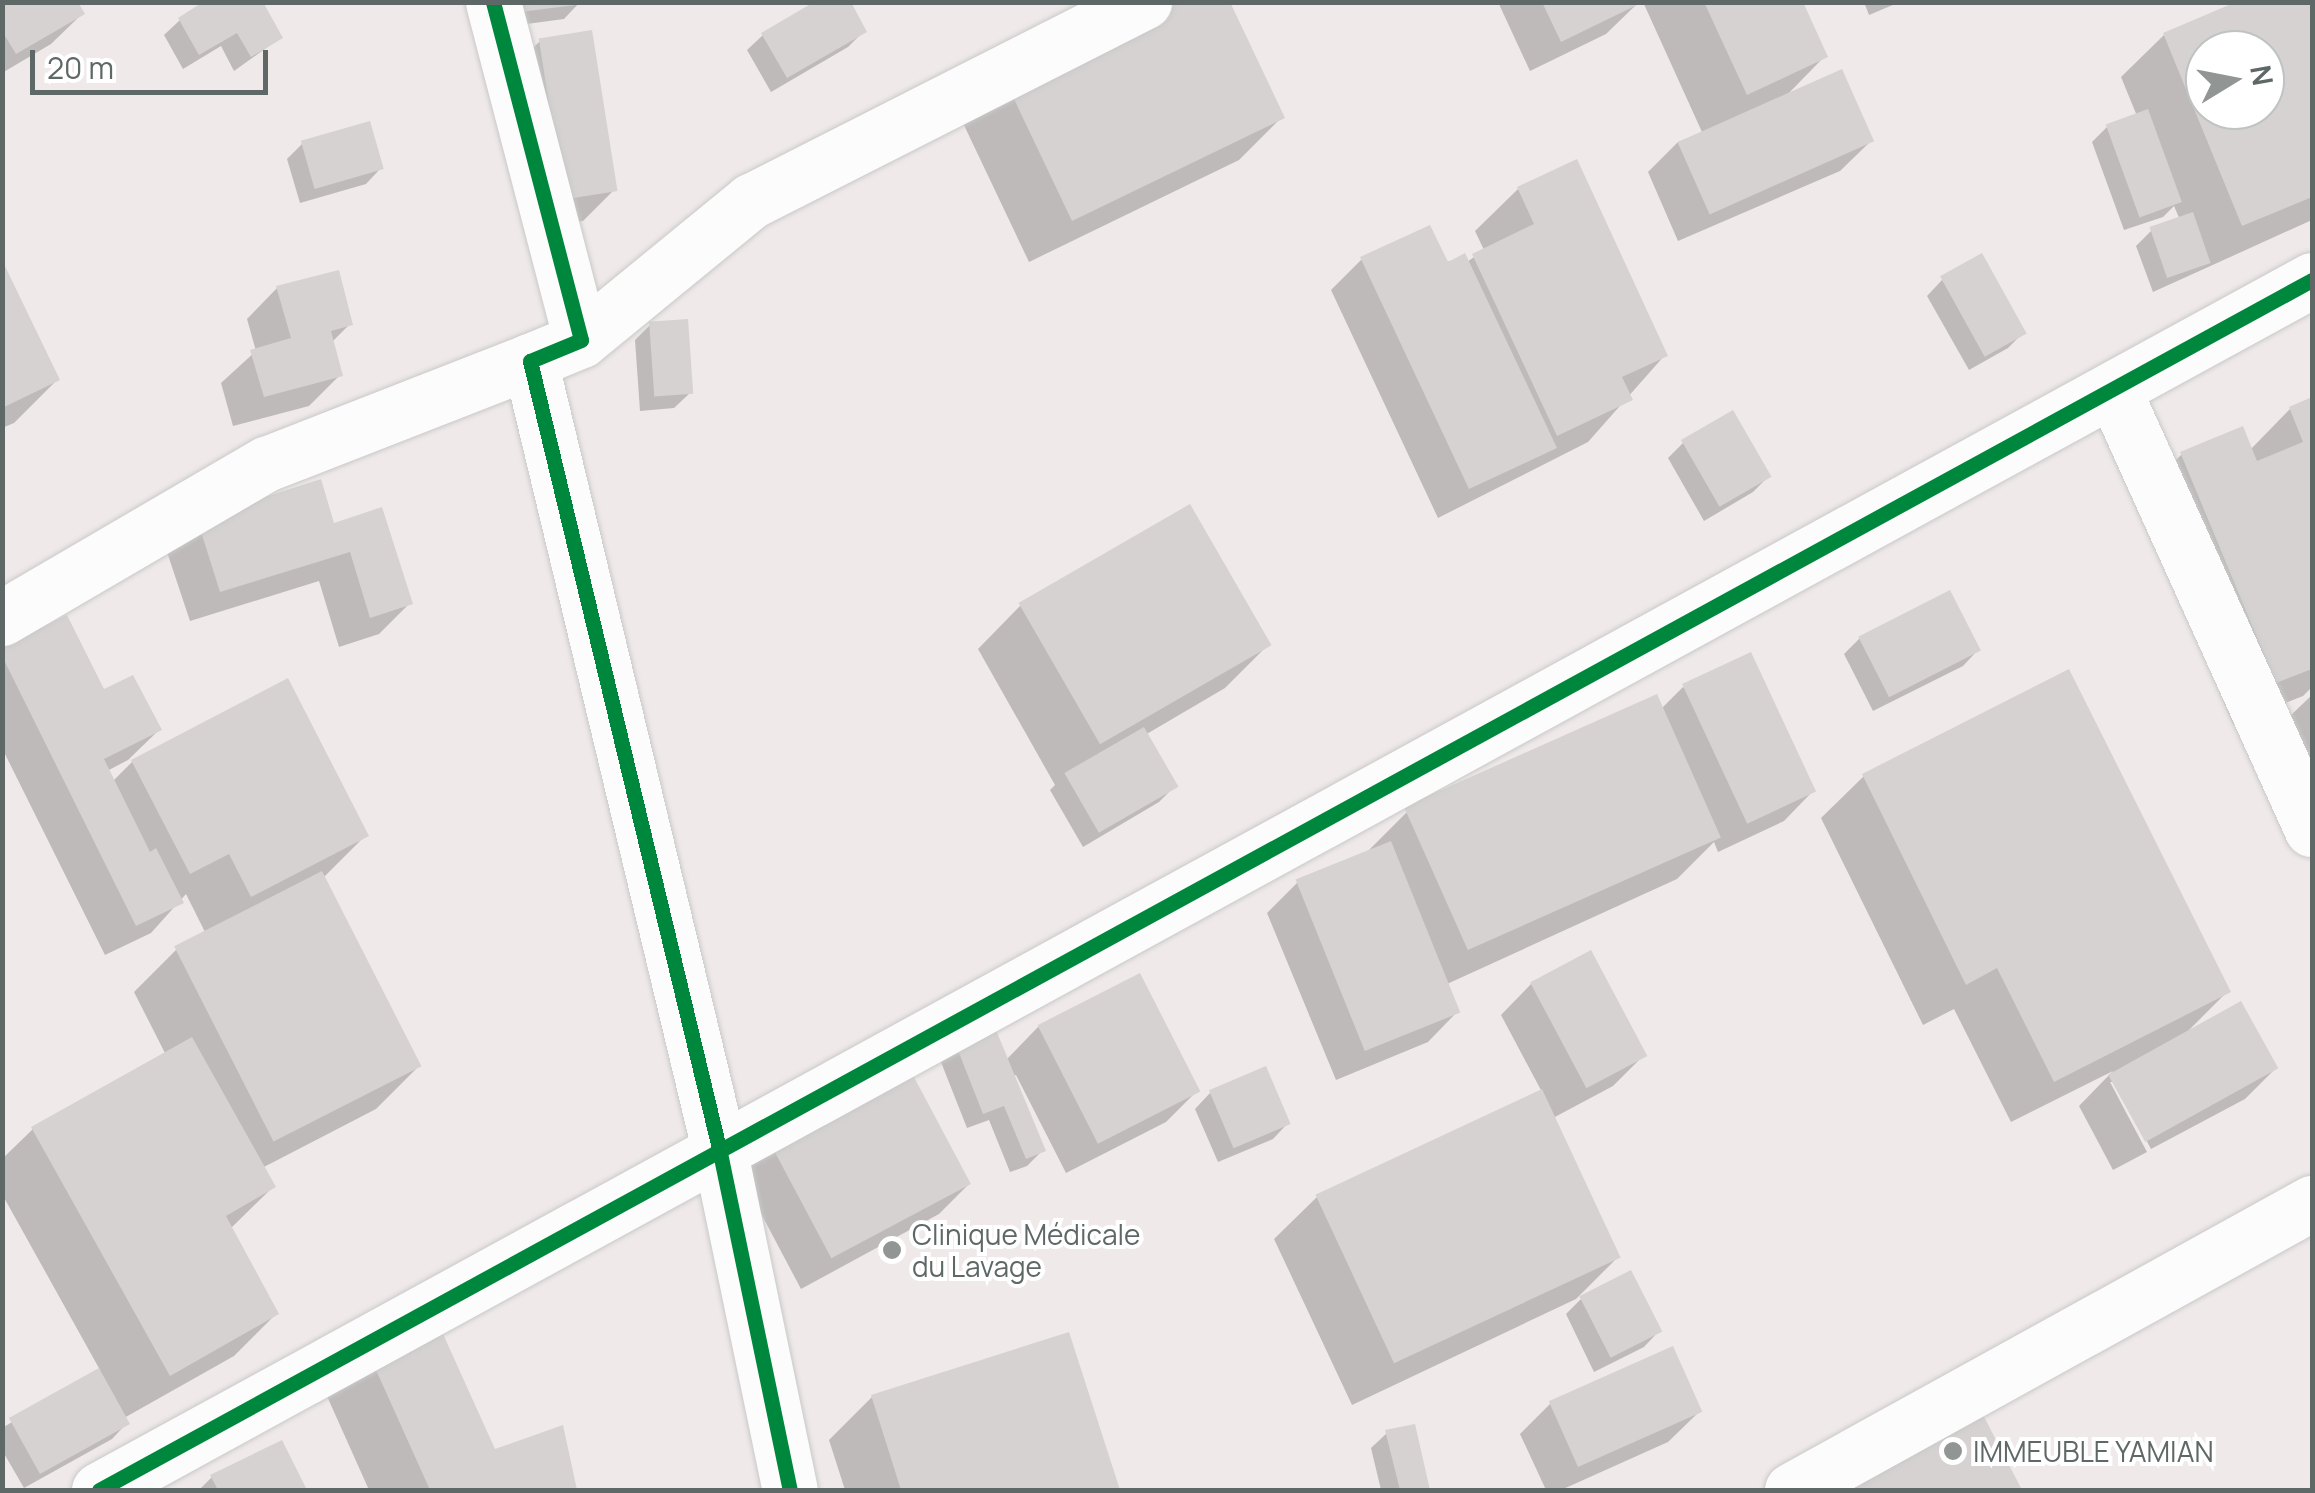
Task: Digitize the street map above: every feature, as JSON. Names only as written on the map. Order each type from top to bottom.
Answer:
[{"type":"street","points":[[493,2],[581,340]]},
{"type":"street","points":[[2,618],[266,464],[581,340],[751,201],[1144,2]]},
{"type":"street","points":[[99,1490],[718,1148],[2312,280]]},
{"type":"street","points":[[530,360],[718,1148],[790,1490]]},
{"type":"street","points":[[2113,389],[2312,829]]},
{"type":"street","points":[[1792,1490],[2312,1202]]},
{"type":"building","points":[[2,2],[78,2],[85,14],[16,54],[2,31]]},
{"type":"building","points":[[203,2],[263,2],[283,38],[251,57],[237,33],[199,55],[178,18]]},
{"type":"building","points":[[518,2],[576,2],[576,5],[520,12]]},
{"type":"building","points":[[814,2],[851,2],[867,32],[787,78],[761,33]]},
{"type":"building","points":[[1157,2],[1230,2],[1285,118],[1072,221],[1003,76]]},
{"type":"building","points":[[1542,2],[1643,2],[1561,42]]},
{"type":"building","points":[[1704,2],[1803,2],[1828,57],[1747,95]]},
{"type":"building","points":[[2236,2],[2312,2],[2312,197],[2242,226],[2203,130],[2285,130],[2285,30],[2185,30],[2185,87],[2163,33]]},
{"type":"building","points":[[592,30],[617,191],[564,199],[539,38]]},
{"type":"building","points":[[1842,69],[1874,141],[1710,214],[1678,142]]},
{"type":"building","points":[[2148,109],[2182,202],[2140,217],[2106,124]]},
{"type":"building","points":[[370,121],[384,169],[315,189],[301,141]]},
{"type":"building","points":[[1577,159],[1668,356],[1622,377],[1633,400],[1557,436],[1472,254],[1534,224],[1517,187]]},
{"type":"building","points":[[2193,212],[2211,263],[2167,278],[2150,227]]},
{"type":"building","points":[[1430,225],[1448,262],[1465,253],[1557,448],[1469,489],[1360,257]]},
{"type":"building","points":[[1982,253],[2027,333],[1985,357],[1940,276]]},
{"type":"building","points":[[2,260],[60,380],[2,408]]},
{"type":"building","points":[[339,270],[353,325],[331,331],[343,376],[264,397],[250,350],[291,338],[276,286]]},
{"type":"building","points":[[688,319],[693,394],[654,397],[649,322]]},
{"type":"building","points":[[2312,397],[2312,669],[2276,683],[2180,452],[2243,426],[2257,461],[2303,442],[2289,407]]},
{"type":"building","points":[[1733,410],[1772,477],[1720,507],[1681,440]]},
{"type":"building","points":[[321,479],[334,523],[382,507],[413,604],[370,618],[350,552],[220,592],[197,519]]},
{"type":"building","points":[[1190,504],[1272,645],[1100,744],[1019,603]]},
{"type":"building","points":[[1950,590],[1981,651],[1889,697],[1858,637]]},
{"type":"building","points":[[67,615],[104,689],[133,675],[162,730],[104,759],[150,852],[156,848],[184,903],[136,926],[2,656],[2,647]]},
{"type":"building","points":[[1751,652],[1816,792],[1747,824],[1682,684]]},
{"type":"building","points":[[2069,669],[2231,992],[2054,1082],[1997,968],[1966,985],[1862,774]]},
{"type":"building","points":[[288,678],[369,836],[251,897],[229,854],[190,874],[131,760]]},
{"type":"building","points":[[1657,694],[1721,837],[1468,950],[1404,807]]},
{"type":"building","points":[[1144,727],[1178,787],[1099,833],[1064,773]]},
{"type":"building","points":[[1391,841],[1460,1013],[1365,1051],[1296,880]]},
{"type":"building","points":[[322,871],[421,1066],[274,1141],[174,946]]},
{"type":"building","points":[[1591,950],[1647,1056],[1586,1088],[1530,982]]},
{"type":"building","points":[[1140,973],[1200,1092],[1098,1144],[1038,1025]]},
{"type":"building","points":[[2241,1001],[2278,1068],[2145,1142],[2108,1075]]},
{"type":"building","points":[[991,1018],[1046,1151],[1026,1159],[1004,1106],[983,1114],[952,1035]]},
{"type":"building","points":[[192,1037],[276,1187],[226,1216],[279,1314],[170,1376],[31,1127]]},
{"type":"building","points":[[907,1064],[971,1184],[831,1258],[767,1138]]},
{"type":"building","points":[[1266,1066],[1291,1124],[1234,1148],[1209,1090]]},
{"type":"building","points":[[1542,1089],[1621,1258],[1394,1363],[1315,1195]]},
{"type":"building","points":[[1631,1270],[1662,1331],[1611,1358],[1579,1296]]},
{"type":"building","points":[[438,1323],[495,1449],[563,1425],[577,1490],[430,1490],[367,1350]]},
{"type":"building","points":[[1069,1332],[1120,1490],[901,1490],[871,1395]]},
{"type":"building","points":[[1673,1346],[1702,1412],[1578,1467],[1549,1401]]},
{"type":"building","points":[[99,1368],[130,1424],[40,1474],[9,1418]]},
{"type":"building","name":"IMMEUBLE YAMIAN","points":[[1981,1411],[2022,1490],[1828,1490]]},
{"type":"building","points":[[1415,1424],[1430,1490],[1400,1490],[1385,1430]]},
{"type":"building","points":[[282,1440],[307,1490],[218,1490],[210,1475]]},
{"type":"cycle path","points":[[493,2],[581,340],[530,361],[719,1148],[790,1490]]},
{"type":"cycle path","points":[[99,1490],[2312,280]]},
{"type":"place","name":"Clinique Médicale du Lavage","points":[[892,1250]]},
{"type":"place","name":"IMMEUBLE YAMIAN","points":[[1953,1451]]}]
